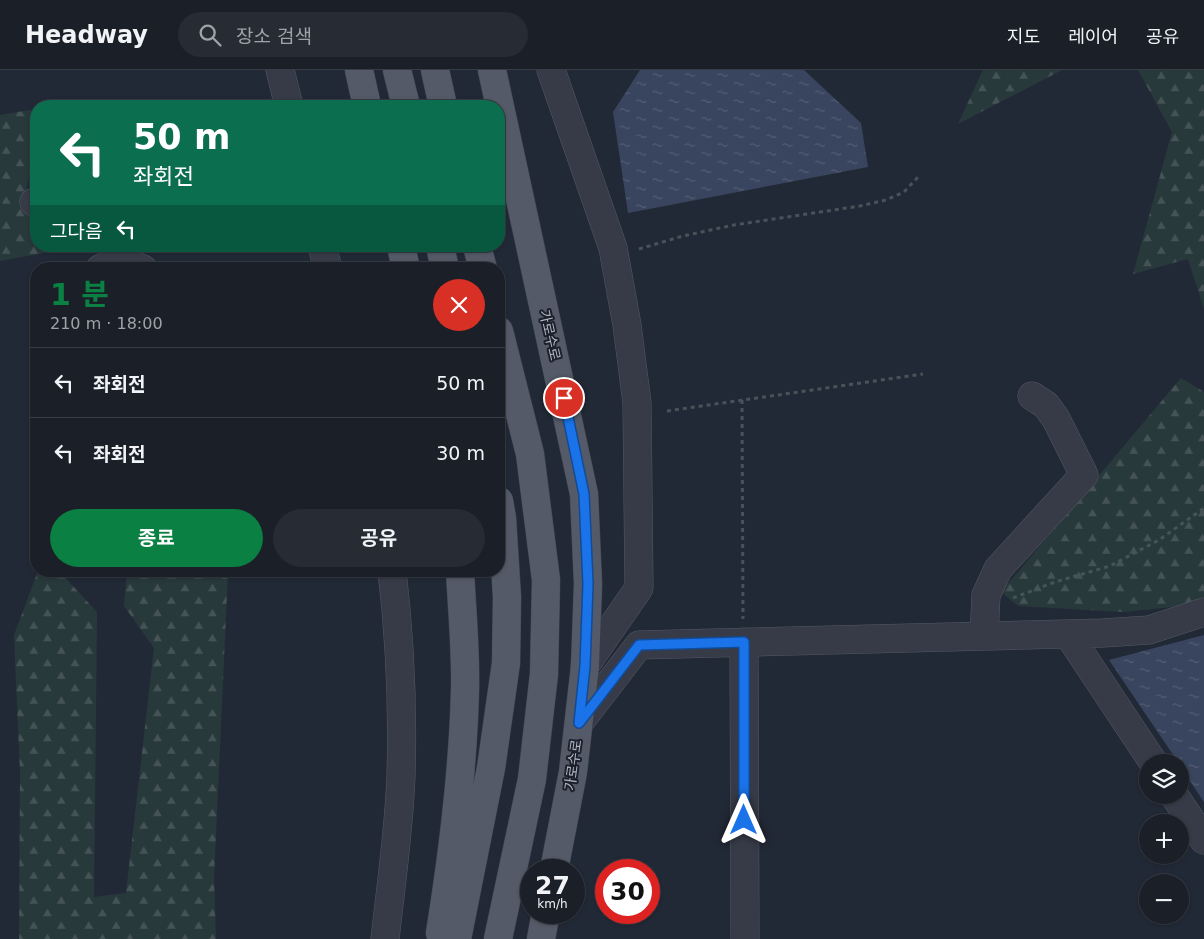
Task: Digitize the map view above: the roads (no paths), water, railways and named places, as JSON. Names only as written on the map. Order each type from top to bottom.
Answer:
[{"type":"main road","points":[[359,70],[366,100]]},
{"type":"main road","points":[[397,70],[404,100]]},
{"type":"main road","points":[[435,70],[442,100]]},
{"type":"main road","name":"가로수로","points":[[492,70],[499,100]]},
{"type":"main road","name":"가로수로","points":[[505,130],[584,494],[588,584],[585,666],[573,772],[556,859]]},
{"type":"main road","points":[[498,939],[532,779],[544,674],[546,580],[530,454],[505,355]]},
{"type":"main road","points":[[457,939],[491,768],[506,663],[507,597],[505,565]]},
{"type":"main road","points":[[439,939],[452,858],[461,765],[465,688],[460,577]]},
{"type":"main road","points":[[541,939],[544,924]]},
{"type":"street","points":[[280,70],[288,100]]},
{"type":"street","points":[[551,70],[613,248],[627,325],[637,403],[640,588],[585,666]]},
{"type":"street","points":[[108,259],[126,262]]},
{"type":"street","points":[[985,628],[986,595],[998,569],[1084,475],[1056,419],[1046,405],[1032,396]]},
{"type":"street","points":[[385,939],[401,777],[398,635],[393,577]]},
{"type":"street","points":[[579,723],[639,645],[744,642],[985,628],[1068,634],[1149,630],[1204,612]]},
{"type":"street","points":[[1068,634],[1148,754]]},
{"type":"street","points":[[744,642],[745,939]]},
{"type":"street","points":[[1180,804],[1204,840]]},
{"type":"water","points":[[640,70],[804,70],[861,123],[868,167],[628,213],[613,112]]},
{"type":"water","points":[[1204,635],[1204,802],[1189,780],[1189,754],[1173,754],[1109,660]]}]
